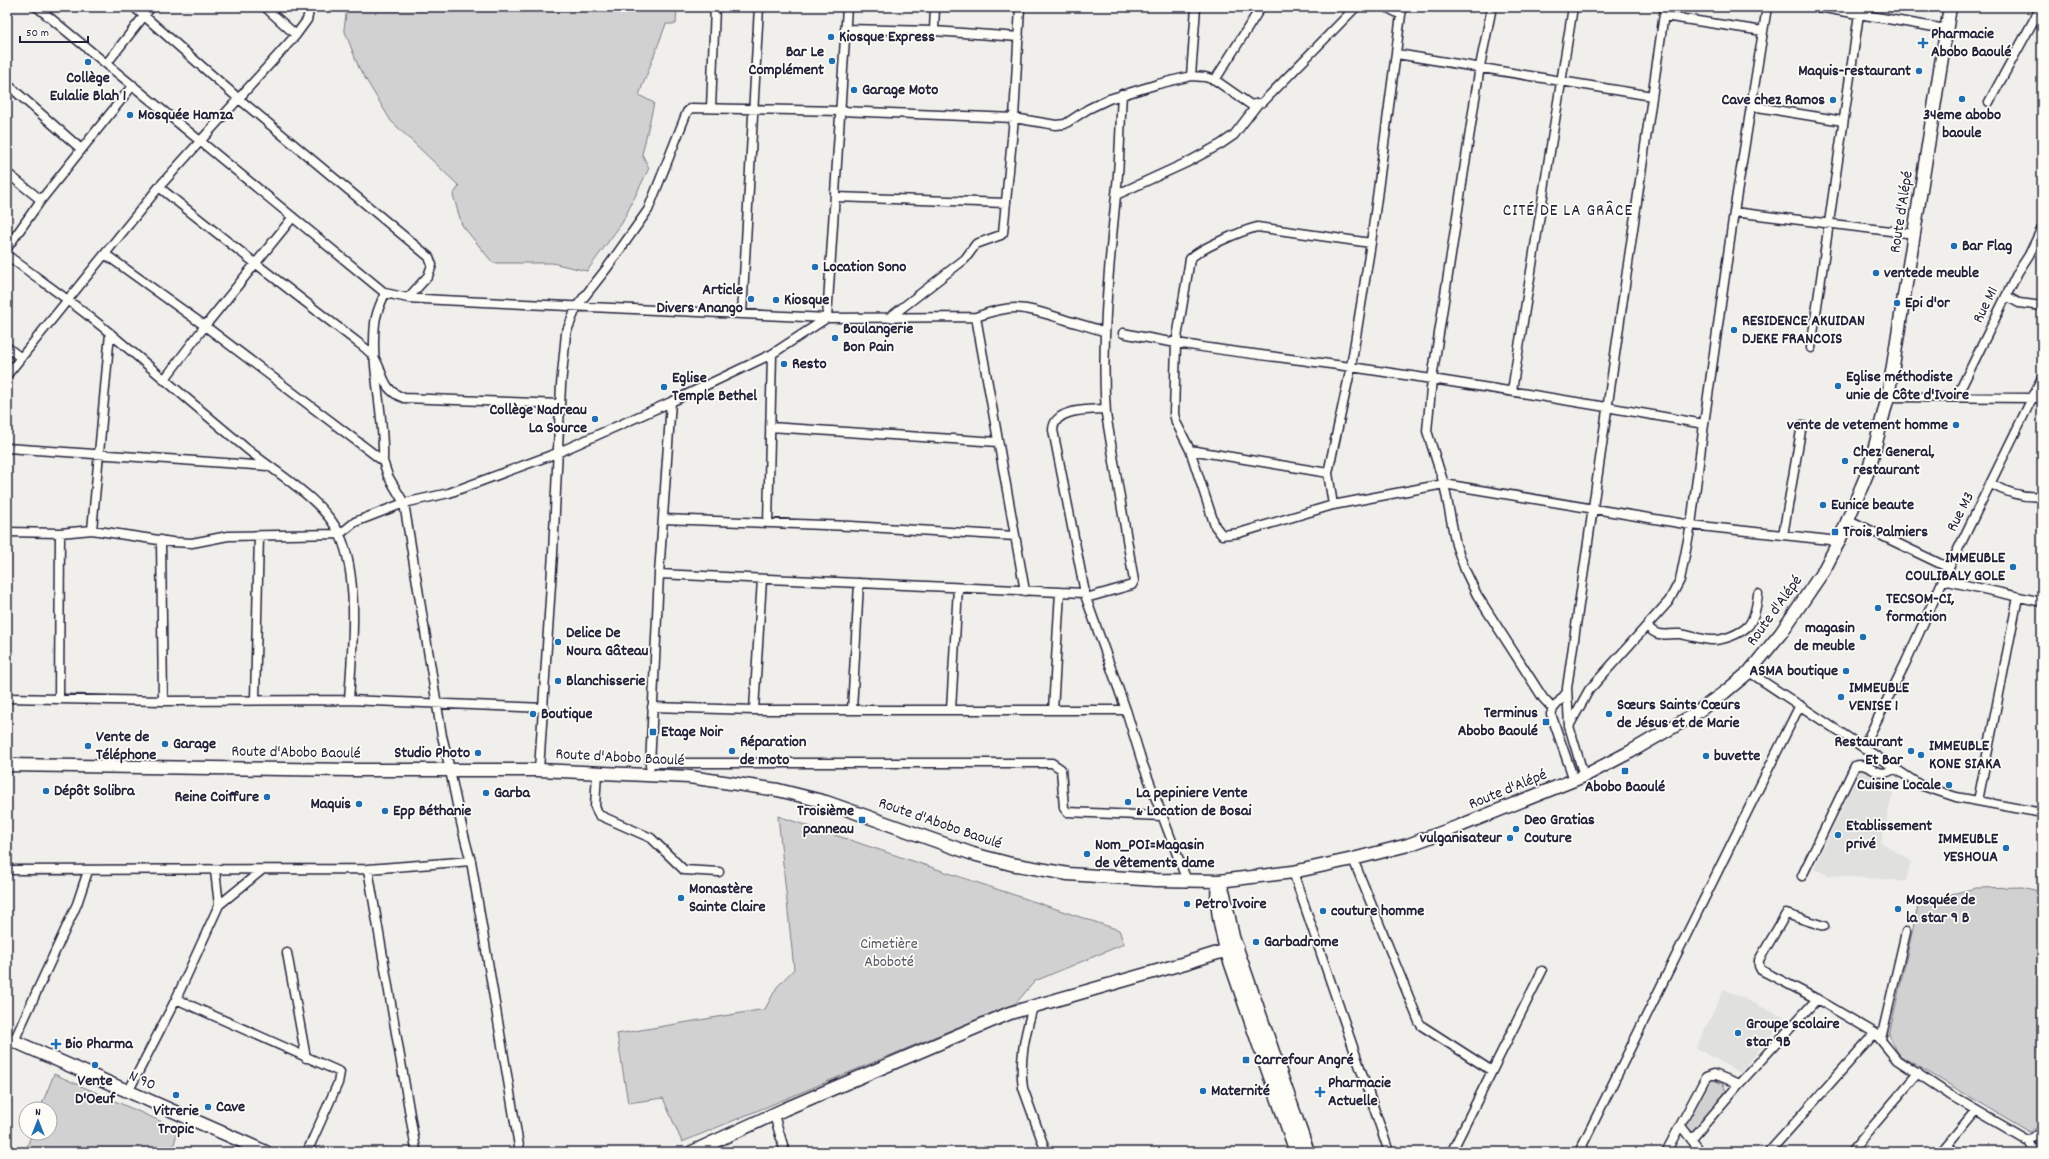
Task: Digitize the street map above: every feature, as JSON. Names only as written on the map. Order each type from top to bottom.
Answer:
[{"type":"main road","name":"Route d'Alépé","points":[[1218,881],[1293,872],[1353,859],[1415,842],[1579,778],[1630,752],[1690,717],[1725,692],[1748,672],[1781,633],[1805,600],[1840,541],[1869,469],[1888,397],[1950,7]]},
{"type":"main road","name":"Route d'Abobo Baoulé","points":[[7,765],[539,770],[597,772],[650,768],[732,781],[778,790],[826,802],[973,854],[1011,864],[1068,874],[1121,879],[1218,881]]},
{"type":"main road","points":[[1218,881],[1216,897],[1219,920],[1308,1152]]},
{"type":"main road","points":[[692,1152],[1010,1013],[1033,1008],[1231,948]]},
{"type":"main road","points":[[1231,948],[1296,1152]]},
{"type":"main road","name":"N 90","points":[[11,1039],[266,1152]]},
{"type":"street","points":[[37,7],[107,63],[199,142],[385,293],[408,298],[827,318],[976,316],[999,309],[1017,307],[1036,310],[1105,332]]},
{"type":"street","points":[[134,7],[238,98],[429,257],[432,265],[428,276],[408,298]]},
{"type":"street","points":[[107,63],[151,7]]},
{"type":"street","points":[[265,7],[296,35]]},
{"type":"street","points":[[7,375],[68,302],[159,187],[296,35],[307,20],[310,7]]},
{"type":"street","points":[[711,108],[715,7]]},
{"type":"street","points":[[742,314],[759,7]]},
{"type":"street","points":[[827,318],[836,197],[847,7]]},
{"type":"street","points":[[934,31],[935,7]]},
{"type":"street","points":[[889,318],[965,259],[976,244],[1000,235],[1003,232],[1014,118],[1020,7]]},
{"type":"street","points":[[1191,76],[1196,7]]},
{"type":"street","points":[[1215,80],[1261,7]]},
{"type":"street","points":[[1116,195],[1188,162],[1234,135],[1257,105],[1263,102],[1356,7]]},
{"type":"street","points":[[1333,506],[1328,473],[1351,366],[1371,243],[1402,11],[1386,7]]},
{"type":"street","points":[[1492,7],[1480,66],[1432,379],[1427,431],[1444,484],[1456,545],[1465,570],[1477,595],[1543,698],[1553,709]]},
{"type":"street","points":[[1512,391],[1573,7]]},
{"type":"street","points":[[1579,778],[1568,726],[1567,692],[1665,7]]},
{"type":"street","points":[[1560,734],[1568,726],[1589,690],[1676,592],[1680,580],[1691,525],[1734,212],[1767,7]]},
{"type":"street","points":[[1818,7],[1859,10],[1946,29]]},
{"type":"street","points":[[1989,102],[2041,7]]},
{"type":"street","points":[[1811,348],[1859,10]]},
{"type":"street","points":[[1664,16],[1762,31]]},
{"type":"street","points":[[845,29],[934,31],[1019,37]]},
{"type":"street","points":[[1397,54],[1480,66],[1652,96]]},
{"type":"street","points":[[539,770],[553,554],[556,453],[565,339],[577,306],[607,268],[648,210],[687,112],[691,108],[841,111],[1014,118],[1056,125],[1065,124],[1088,109],[1122,94],[1191,76],[1205,77],[1215,80],[1246,102],[1257,105]]},
{"type":"street","points":[[7,84],[82,148]]},
{"type":"street","points":[[7,248],[41,200],[133,85]]},
{"type":"street","points":[[659,574],[1060,592],[1086,595],[1132,585],[1134,581],[1105,409],[1105,332],[1116,195],[1122,94]]},
{"type":"street","points":[[1751,106],[1843,120]]},
{"type":"street","points":[[7,173],[41,200]]},
{"type":"street","points":[[159,187],[255,264],[374,355],[387,388],[394,394],[404,398],[560,404]]},
{"type":"street","points":[[836,197],[1006,203]]},
{"type":"street","points":[[1734,212],[1915,234]]},
{"type":"street","points":[[164,380],[205,326],[292,218]]},
{"type":"street","points":[[1371,243],[1257,227],[1248,229],[1199,252],[1193,256],[1188,264],[1176,344],[1174,414],[1176,422],[1190,450],[1212,519],[1218,531],[1222,534],[1239,533],[1333,506],[1444,484],[1691,525],[1840,541]]},
{"type":"street","name":"Rue M1","points":[[1958,396],[2018,272],[2029,255],[2042,228]]},
{"type":"street","points":[[105,254],[205,326],[383,462]]},
{"type":"street","points":[[7,255],[110,333],[164,380],[318,506],[340,534],[347,558],[352,591],[354,625],[349,700]]},
{"type":"street","points":[[385,293],[375,322],[374,355],[384,435],[383,462],[388,476],[404,504],[436,705],[451,770],[460,828],[471,861],[520,1152]]},
{"type":"street","points":[[2006,296],[2019,303],[2042,306]]},
{"type":"street","points":[[976,316],[1025,591]]},
{"type":"street","points":[[7,532],[60,533],[92,530],[192,543],[228,536],[340,534],[355,522],[404,504],[449,493],[556,453],[671,402],[772,354],[827,318]]},
{"type":"street","points":[[92,530],[110,333]]},
{"type":"street","points":[[1124,333],[1176,344],[1351,366],[1512,391],[1704,424]]},
{"type":"street","points":[[7,347],[21,358]]},
{"type":"street","points":[[768,523],[772,354]]},
{"type":"street","name":"Rue M3","points":[[1864,746],[1905,664],[1943,580],[1991,484],[2038,398],[2042,378]]},
{"type":"street","points":[[1888,397],[1958,396],[2038,398]]},
{"type":"street","points":[[671,402],[659,574],[650,768],[1052,763],[1058,765],[1061,769],[1064,808],[1067,812],[1162,816]]},
{"type":"street","points":[[1105,409],[1064,414],[1058,418],[1054,424],[1070,521],[1086,595],[1162,816],[1187,881]]},
{"type":"street","points":[[1783,535],[1802,425]]},
{"type":"street","points":[[770,427],[998,442]]},
{"type":"street","points":[[7,448],[268,466]]},
{"type":"street","points":[[1190,450],[1328,473]]},
{"type":"street","points":[[1991,484],[2000,490],[2022,496],[2042,496]]},
{"type":"street","points":[[663,519],[1015,536]]},
{"type":"street","points":[[1848,520],[1949,568]]},
{"type":"street","points":[[59,699],[60,533]]},
{"type":"street","points":[[255,699],[259,536]]},
{"type":"street","points":[[161,540],[163,701]]},
{"type":"street","points":[[754,710],[762,579]]},
{"type":"street","points":[[1943,580],[2042,602]]},
{"type":"street","points":[[852,710],[859,583]]},
{"type":"street","points":[[951,710],[958,588]]},
{"type":"street","points":[[1053,710],[1060,592]]},
{"type":"street","points":[[1647,626],[1653,633],[1659,635],[1680,634],[1712,640],[1726,638],[1748,625],[1756,609],[1758,594]]},
{"type":"street","points":[[1978,801],[2018,597]]},
{"type":"street","points":[[1748,672],[1864,746],[1920,785],[1936,791],[1978,801],[2042,813]]},
{"type":"street","points":[[1567,692],[1553,709],[1551,714],[1579,778]]},
{"type":"street","points":[[7,698],[163,701],[255,699],[349,700],[436,705],[544,708]]},
{"type":"street","points":[[1579,1152],[1800,705]]},
{"type":"street","points":[[652,707],[754,710],[1126,710]]},
{"type":"street","points":[[1802,876],[1855,766],[1859,764],[1883,774],[1889,773],[1895,768]]},
{"type":"street","points":[[597,772],[596,807],[599,815],[651,838],[684,870],[719,872]]},
{"type":"street","points":[[1353,859],[1419,1022],[1422,1026],[1492,1071]]},
{"type":"street","points":[[7,870],[215,871],[368,868],[471,861]]},
{"type":"street","points":[[368,868],[416,1150]]},
{"type":"street","points":[[128,1092],[176,999],[219,905],[262,870]]},
{"type":"street","points":[[11,1039],[77,904],[88,871]]},
{"type":"street","points":[[215,871],[219,905]]},
{"type":"street","points":[[1293,872],[1389,1152]]},
{"type":"street","points":[[1824,926],[1786,914],[1759,960],[1759,966],[1762,970],[1817,999],[1878,1036],[1897,1060],[1918,1072],[1950,1095],[2028,1141],[2035,1152]]},
{"type":"street","points":[[1769,1152],[1878,1036],[1906,932]]},
{"type":"street","points":[[287,953],[306,1058]]},
{"type":"street","points":[[1449,1152],[1453,1149],[1542,971]]},
{"type":"street","points":[[176,999],[340,1072],[338,1083],[307,1152]]},
{"type":"street","points":[[1692,1139],[1739,1084],[1817,999]]},
{"type":"street","points":[[1033,1008],[1024,1043],[1022,1079],[1023,1088],[1046,1152]]},
{"type":"street","points":[[1851,1152],[1918,1072]]},
{"type":"street","points":[[1666,1152],[1706,1078],[1714,1074],[1739,1084]]},
{"type":"street","points":[[1941,1152],[1976,1110]]},
{"type":"street","points":[[774,1115],[785,1152]]},
{"type":"street","points":[[1681,1126],[1701,1152]]},
{"type":"street","points":[[2028,1141],[2042,1132]]},
{"type":"street","points":[[1948,1144],[1954,1152]]},
{"type":"shaded area","points":[[1861,767],[1877,776],[1893,793],[1881,842],[1911,861],[1906,881],[1828,875],[1814,869]]},
{"type":"shaded area","name":"Groupe scolaire star 9B","points":[[1724,989],[1785,1018],[1740,1073],[1696,1048]]},
{"type":"green space","points":[[347,7],[677,7],[676,24],[666,24],[639,95],[654,103],[642,154],[649,168],[622,223],[587,271],[552,263],[493,263],[462,225],[453,195],[459,186],[391,121],[359,68],[344,29]]},
{"type":"green space","name":"Cimetière Aboboté","points":[[778,816],[1119,930],[1124,944],[1035,981],[1016,1003],[682,1142],[663,1098],[628,1103],[617,1034],[765,1009],[777,987],[794,969]]},
{"type":"green space","points":[[2022,887],[2042,892],[2042,1124],[2030,1132],[1899,1055],[1889,1035],[1919,902],[1976,888]]},
{"type":"green space","points":[[54,1074],[178,1129],[172,1152],[25,1152],[29,1141],[58,1141],[58,1101],[43,1101]]},
{"type":"green space","points":[[1708,1078],[1723,1084],[1726,1091],[1693,1134],[1685,1125]]},
{"type":"place","name":"Kiosque Express","points":[[831,37]]},
{"type":"place","name":"Pharmacie Abobo Baoulé","points":[[1923,43]]},
{"type":"place","name":"Bar Le Complément","points":[[832,61]]},
{"type":"place","name":"Collège Eulalie Blah 1","points":[[88,62]]},
{"type":"place","name":"Maquis-restaurant","points":[[1919,71]]},
{"type":"place","name":"Garage Moto","points":[[854,90]]},
{"type":"place","name":"34eme abobo baoule","points":[[1962,99]]},
{"type":"place","name":"Cave chez Ramos","points":[[1833,100]]},
{"type":"place","name":"Mosquée Hamza","points":[[130,115]]},
{"type":"place","name":"Bar Flag","points":[[1954,246]]},
{"type":"place","name":"Location Sono","points":[[815,267]]},
{"type":"place","name":"ventede meuble","points":[[1876,273]]},
{"type":"place","name":"Article Divers Anango","points":[[751,299]]},
{"type":"place","name":"Kiosque","points":[[776,300]]},
{"type":"place","name":"Epi d'or","points":[[1897,303]]},
{"type":"place","name":"RESIDENCE AKUIDAN DJEKE FRANCOIS","points":[[1734,330]]},
{"type":"place","name":"Boulangerie Bon Pain","points":[[835,338]]},
{"type":"place","name":"Resto","points":[[784,364]]},
{"type":"place","name":"Eglise méthodiste unie de Côte d'Ivoire","points":[[1838,386]]},
{"type":"place","name":"Eglise Temple Bethel","points":[[664,387]]},
{"type":"place","name":"Collège Nadreau La Source","points":[[595,419]]},
{"type":"place","name":"vente de vetement homme","points":[[1956,425]]},
{"type":"place","name":"Chez General, restaurant","points":[[1845,461]]},
{"type":"place","name":"Eunice beaute","points":[[1823,505]]},
{"type":"place","name":"Trois Palmiers","points":[[1835,532]]},
{"type":"place","name":"IMMEUBLE COULIBALY GOLE","points":[[2013,567]]},
{"type":"place","name":"TECSOM-CI, formation","points":[[1878,608]]},
{"type":"place","name":"magasin de meuble","points":[[1863,637]]},
{"type":"place","name":"Delice De Noura Gâteau","points":[[558,642]]},
{"type":"place","name":"ASMA boutique","points":[[1846,671]]},
{"type":"place","name":"Blanchisserie","points":[[558,681]]},
{"type":"place","name":"IMMEUBLE VENISE 1","points":[[1841,697]]},
{"type":"place","name":"Boutique","points":[[533,714]]},
{"type":"place","name":"Sœurs Saints Cœurs de Jésus et de Marie","points":[[1609,714]]},
{"type":"place","name":"Terminus Abobo Baoulé","points":[[1546,722]]},
{"type":"place","name":"Etage Noir","points":[[653,732]]},
{"type":"place","name":"Garage","points":[[165,744]]},
{"type":"place","name":"Vente de Téléphone","points":[[88,746]]},
{"type":"place","name":"Réparation de moto","points":[[732,751]]},
{"type":"place","name":"Restaurant Et Bar","points":[[1911,751]]},
{"type":"place","name":"Studio Photo","points":[[478,753]]},
{"type":"place","name":"IMMEUBLE KONE SIAKA","points":[[1921,755]]},
{"type":"place","name":"buvette","points":[[1706,756]]},
{"type":"place","name":"Abobo Baoulé","points":[[1625,771]]},
{"type":"place","name":"Cuisine Locale","points":[[1949,785]]},
{"type":"place","name":"Dépôt Solibra","points":[[46,791]]},
{"type":"place","name":"Garba","points":[[486,793]]},
{"type":"place","name":"Reine Coiffure","points":[[267,797]]},
{"type":"place","name":"La pepiniere Vente & Location de Bosai","points":[[1128,802]]},
{"type":"place","name":"Maquis","points":[[359,804]]},
{"type":"place","name":"Epp Béthanie","points":[[385,811]]},
{"type":"place","name":"Troisième panneau","points":[[862,820]]},
{"type":"place","name":"Deo Gratias Couture","points":[[1516,829]]},
{"type":"place","name":"Etablissement privé","points":[[1838,835]]},
{"type":"place","name":"vulganisateur","points":[[1510,838]]},
{"type":"place","name":"IMMEUBLE YESHOUA","points":[[2006,848]]},
{"type":"place","name":"Nom_POI=Magasin de vêtements dame","points":[[1087,854]]},
{"type":"place","name":"Monastère Sainte Claire","points":[[681,898]]},
{"type":"place","name":"Petro Ivoire","points":[[1187,904]]},
{"type":"place","name":"Mosquée de la star 9 B","points":[[1898,909]]},
{"type":"place","name":"couture homme","points":[[1323,911]]},
{"type":"place","name":"Garbadrome","points":[[1256,942]]},
{"type":"place","name":"Groupe scolaire star 9B","points":[[1738,1033]]},
{"type":"place","name":"Bio Pharma","points":[[56,1044]]},
{"type":"place","name":"Carrefour Angré","points":[[1246,1060]]},
{"type":"place","name":"Vente D'Oeuf","points":[[95,1065]]},
{"type":"place","name":"Maternité","points":[[1203,1091]]},
{"type":"place","name":"Pharmacie Actuelle","points":[[1320,1092]]},
{"type":"place","name":"Vitrerie Tropic","points":[[176,1095]]},
{"type":"place","name":"Cave","points":[[208,1107]]},
{"type":"district","name":"CITÉ DE LA GRÂCE","points":[[1568,212]]}]
